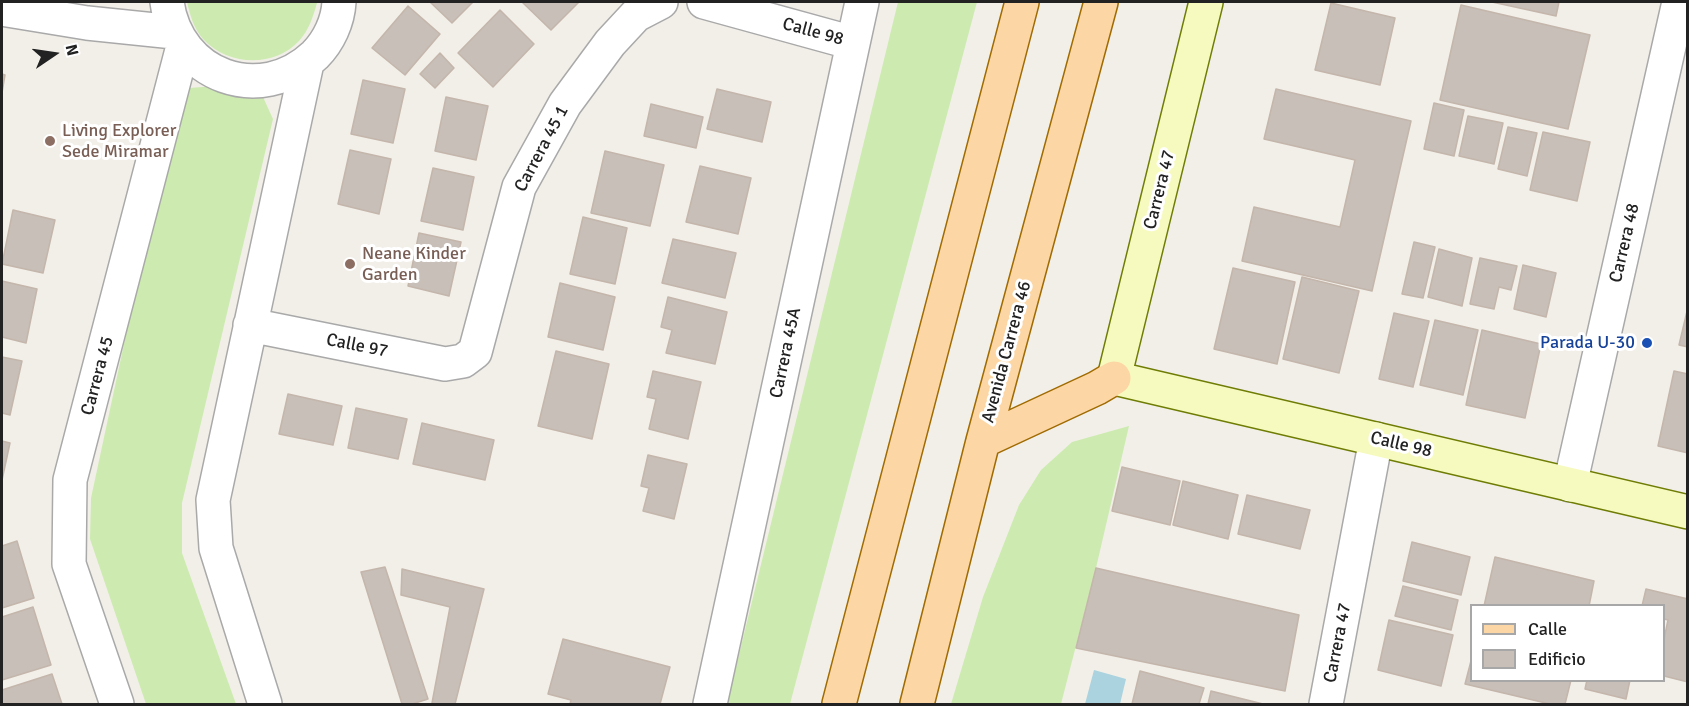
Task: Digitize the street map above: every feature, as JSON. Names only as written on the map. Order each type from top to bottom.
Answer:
[{"type":"main road","points":[[839,705],[1022,2]]},
{"type":"main road","name":"Avenida Carrera 46","points":[[916,705],[983,441],[1101,2]]},
{"type":"main road","points":[[983,441],[1114,378]]},
{"type":"street","points":[[2,9],[87,23],[175,27],[200,63],[219,75],[242,80],[265,80],[287,75],[307,63],[322,48],[333,30],[339,2]]},
{"type":"street","name":"Carrera 45 1","points":[[463,361],[475,352],[519,187],[566,104],[610,43],[636,15],[662,2]]},
{"type":"street","name":"Calle 98","points":[[704,2],[854,43]]},
{"type":"street","name":"Carrera 45A","points":[[710,705],[862,2]]},
{"type":"street","name":"Carrera 47","points":[[1114,378],[1206,2]]},
{"type":"street","name":"Carrera 48","points":[[1570,485],[1679,2]]},
{"type":"street","name":"Carrera 45","points":[[117,705],[69,564],[70,480],[175,27]]},
{"type":"street","points":[[265,705],[216,548],[213,500],[307,63]]},
{"type":"street","name":"Calle 97","points":[[250,326],[445,364],[463,361]]},
{"type":"street","name":"Calle 98","points":[[1114,378],[1688,512]]},
{"type":"street","name":"Carrera 47","points":[[1326,705],[1376,439]]},
{"type":"green space","points":[[187,2],[317,3],[308,28],[289,50],[277,56],[251,60],[238,59],[225,54],[213,48],[203,39],[191,17]]},
{"type":"green space","points":[[898,2],[977,2],[790,704],[727,704]]},
{"type":"green space","points":[[229,85],[263,97],[273,119],[182,503],[182,553],[236,704],[146,704],[90,539],[91,498],[175,106],[189,88]]},
{"type":"green space","points":[[1129,426],[1061,704],[951,704],[983,597],[1019,505],[1041,470],[1072,442]]},
{"type":"water","points":[[1094,670],[1126,679],[1120,704],[1085,704]]},
{"type":"building","points":[[430,2],[473,2],[452,23]]},
{"type":"building","points":[[522,2],[579,2],[551,30]]},
{"type":"building","points":[[1492,2],[1559,2],[1556,16]]},
{"type":"building","points":[[1331,3],[1395,18],[1380,85],[1315,70]]},
{"type":"building","points":[[1461,5],[1590,35],[1568,129],[1440,100]]},
{"type":"building","points":[[408,6],[440,34],[405,75],[372,48]]},
{"type":"building","points":[[500,10],[534,44],[493,87],[458,53]]},
{"type":"building","points":[[440,53],[454,68],[435,88],[420,74]]},
{"type":"building","points":[[2,74],[5,75],[2,93]]},
{"type":"building","points":[[363,80],[405,89],[393,143],[351,134]]},
{"type":"building","points":[[717,89],[771,102],[762,142],[707,129]]},
{"type":"building","points":[[1276,89],[1411,121],[1372,291],[1242,261],[1254,207],[1340,227],[1355,160],[1264,139]]},
{"type":"building","points":[[446,97],[488,106],[476,160],[435,151]]},
{"type":"building","points":[[1434,103],[1464,110],[1454,156],[1424,149]]},
{"type":"building","points":[[651,104],[703,117],[696,148],[644,136]]},
{"type":"building","points":[[1468,116],[1503,123],[1494,164],[1459,156]]},
{"type":"building","points":[[1508,127],[1537,133],[1527,176],[1498,169]]},
{"type":"building","points":[[1543,132],[1590,142],[1577,201],[1530,190]]},
{"type":"building","points":[[350,150],[391,159],[379,214],[338,204]]},
{"type":"building","points":[[605,151],[664,165],[650,226],[591,213]]},
{"type":"building","points":[[700,166],[751,178],[738,234],[686,222]]},
{"type":"building","points":[[433,168],[474,177],[463,230],[421,221]]},
{"type":"building","points":[[13,210],[55,220],[43,273],[2,264]]},
{"type":"building","points":[[583,217],[627,228],[615,284],[570,274]]},
{"type":"building","points":[[419,233],[461,242],[449,296],[408,286]]},
{"type":"building","points":[[673,239],[736,253],[725,298],[662,283]]},
{"type":"building","points":[[1414,242],[1435,247],[1423,298],[1402,294]]},
{"type":"building","points":[[1439,249],[1472,258],[1462,306],[1428,297]]},
{"type":"building","points":[[1480,258],[1517,266],[1511,290],[1499,287],[1494,309],[1470,304]]},
{"type":"building","points":[[1523,265],[1556,273],[1546,317],[1514,309]]},
{"type":"building","points":[[1233,268],[1295,282],[1277,364],[1214,349]]},
{"type":"building","points":[[1302,277],[1359,291],[1339,373],[1283,359]]},
{"type":"building","points":[[2,281],[37,289],[26,343],[2,337]]},
{"type":"building","points":[[560,283],[615,297],[603,350],[548,337]]},
{"type":"building","points":[[668,297],[727,312],[715,364],[666,353],[672,330],[661,327]]},
{"type":"building","points":[[1688,307],[1688,347],[1679,345]]},
{"type":"building","points":[[1394,313],[1429,321],[1413,387],[1379,379]]},
{"type":"building","points":[[1435,320],[1478,330],[1463,395],[1420,385]]},
{"type":"building","points":[[1482,330],[1541,344],[1525,418],[1466,405]]},
{"type":"building","points":[[556,351],[609,364],[592,439],[538,426]]},
{"type":"building","points":[[2,357],[22,361],[10,415],[2,413]]},
{"type":"building","points":[[653,371],[701,382],[688,439],[649,429],[656,399],[647,397]]},
{"type":"building","points":[[1674,371],[1688,374],[1688,453],[1658,446]]},
{"type":"building","points":[[288,394],[342,406],[333,445],[279,434]]},
{"type":"building","points":[[356,408],[407,419],[398,459],[348,448]]},
{"type":"building","points":[[422,423],[494,440],[485,480],[413,464]]},
{"type":"building","points":[[2,441],[10,443],[2,480]]},
{"type":"building","points":[[648,455],[687,464],[674,519],[643,511],[649,488],[641,486]]},
{"type":"building","points":[[1122,467],[1180,481],[1170,525],[1112,511]]},
{"type":"building","points":[[1183,481],[1238,495],[1228,539],[1173,525]]},
{"type":"building","points":[[1247,495],[1310,510],[1300,549],[1238,534]]},
{"type":"building","points":[[17,541],[34,598],[2,608],[2,546]]},
{"type":"building","points":[[1412,542],[1470,557],[1461,595],[1403,581]]},
{"type":"building","points":[[1495,557],[1594,581],[1589,604],[1484,604]]},
{"type":"building","points":[[385,567],[428,699],[412,704],[402,704],[361,572]]},
{"type":"building","points":[[1096,568],[1299,615],[1285,691],[1076,648]]},
{"type":"building","points":[[402,569],[484,589],[455,704],[432,703],[450,607],[401,595]]},
{"type":"building","points":[[1403,586],[1458,600],[1451,630],[1395,616]]},
{"type":"building","points":[[1646,589],[1688,599],[1688,682],[1665,676],[1665,634],[1668,620],[1665,619],[1665,604],[1642,604]]},
{"type":"building","points":[[33,607],[51,665],[2,680],[2,617]]},
{"type":"building","points":[[1389,620],[1453,635],[1441,686],[1378,670]]},
{"type":"building","points":[[563,639],[670,667],[660,704],[570,704],[571,700],[548,694]]},
{"type":"building","points":[[1470,665],[1470,682],[1570,682],[1565,704],[1550,704],[1465,684]]},
{"type":"building","points":[[1140,671],[1204,688],[1199,704],[1132,704]]},
{"type":"building","points":[[52,674],[62,704],[2,704],[2,690]]},
{"type":"building","points":[[1587,682],[1630,682],[1626,699],[1585,689]]},
{"type":"building","points":[[1211,691],[1263,704],[1208,704]]},
{"type":"place","name":"Living Explorer Sede Miramar","points":[[50,141]]},
{"type":"place","name":"Neane Kinder Garden","points":[[350,264]]},
{"type":"place","name":"Parada U-30","points":[[1647,343]]}]
